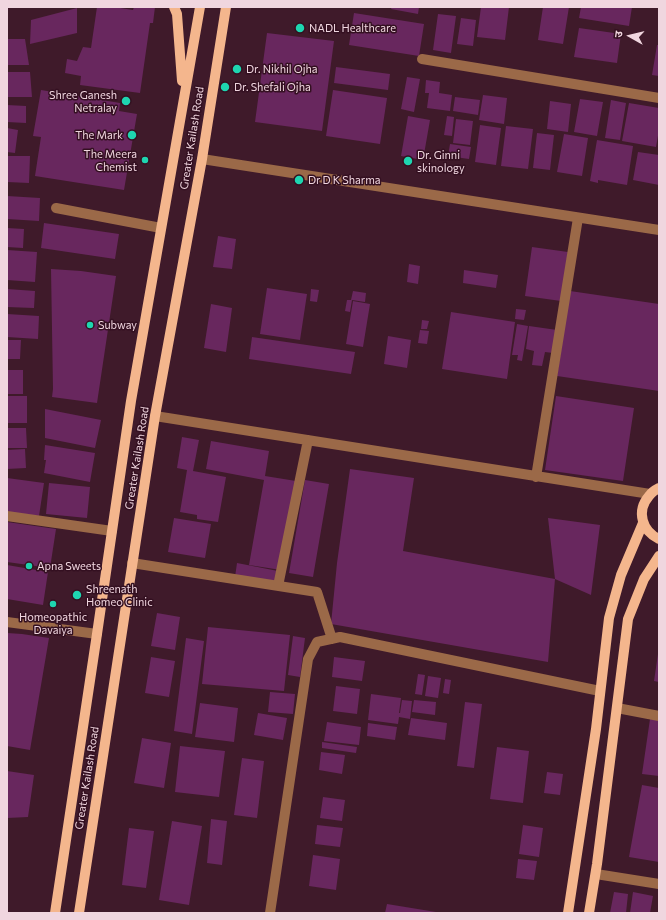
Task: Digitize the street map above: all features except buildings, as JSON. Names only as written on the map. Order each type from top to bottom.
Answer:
[{"type":"main road","points":[[174,7],[177,14],[184,95]]},
{"type":"main road","name":"Greater Kailash Road","points":[[55,913],[131,401],[200,7]]},
{"type":"main road","name":"Greater Kailash Road","points":[[79,913],[155,416],[202,159],[226,7]]},
{"type":"main road","points":[[659,488],[650,494],[644,503],[642,512],[643,523],[648,532],[659,539]]},
{"type":"main road","points":[[568,913],[596,729],[609,618],[621,575],[643,523]]},
{"type":"main road","points":[[589,913],[596,874],[628,619],[644,580],[659,556]]},
{"type":"street","points":[[422,59],[659,98]]},
{"type":"street","points":[[202,159],[659,230]]},
{"type":"street","points":[[56,208],[161,228]]},
{"type":"street","points":[[536,477],[578,218]]},
{"type":"street","points":[[155,416],[650,494]]},
{"type":"street","points":[[278,586],[308,440]]},
{"type":"street","points":[[7,516],[112,531]]},
{"type":"street","points":[[132,563],[317,592],[332,639]]},
{"type":"street","points":[[7,622],[97,634]]},
{"type":"street","points":[[270,913],[308,659],[317,642],[340,637],[600,691]]},
{"type":"street","points":[[617,708],[659,716]]},
{"type":"street","points":[[596,874],[659,884]]},
{"type":"place","name":"NADL Healthcare","points":[[300,28]]},
{"type":"place","name":"Dr. Nikhil Ojha","points":[[237,69]]},
{"type":"place","name":"Dr. Shefali Ojha","points":[[225,87]]},
{"type":"place","name":"Shree Ganesh Netralay","points":[[126,101]]},
{"type":"place","name":"The Mark","points":[[132,135]]},
{"type":"place","name":"The Meera Chemist","points":[[145,160]]},
{"type":"place","name":"Dr. Ginni skinology","points":[[408,161]]},
{"type":"place","name":"Dr D K Sharma","points":[[299,180]]},
{"type":"place","name":"Subway","points":[[90,325]]},
{"type":"place","name":"Apna Sweets","points":[[29,566]]},
{"type":"place","name":"Shreenath Homeo Clinic","points":[[77,595]]},
{"type":"place","name":"Homeopathic Davaiya","points":[[53,604]]}]
